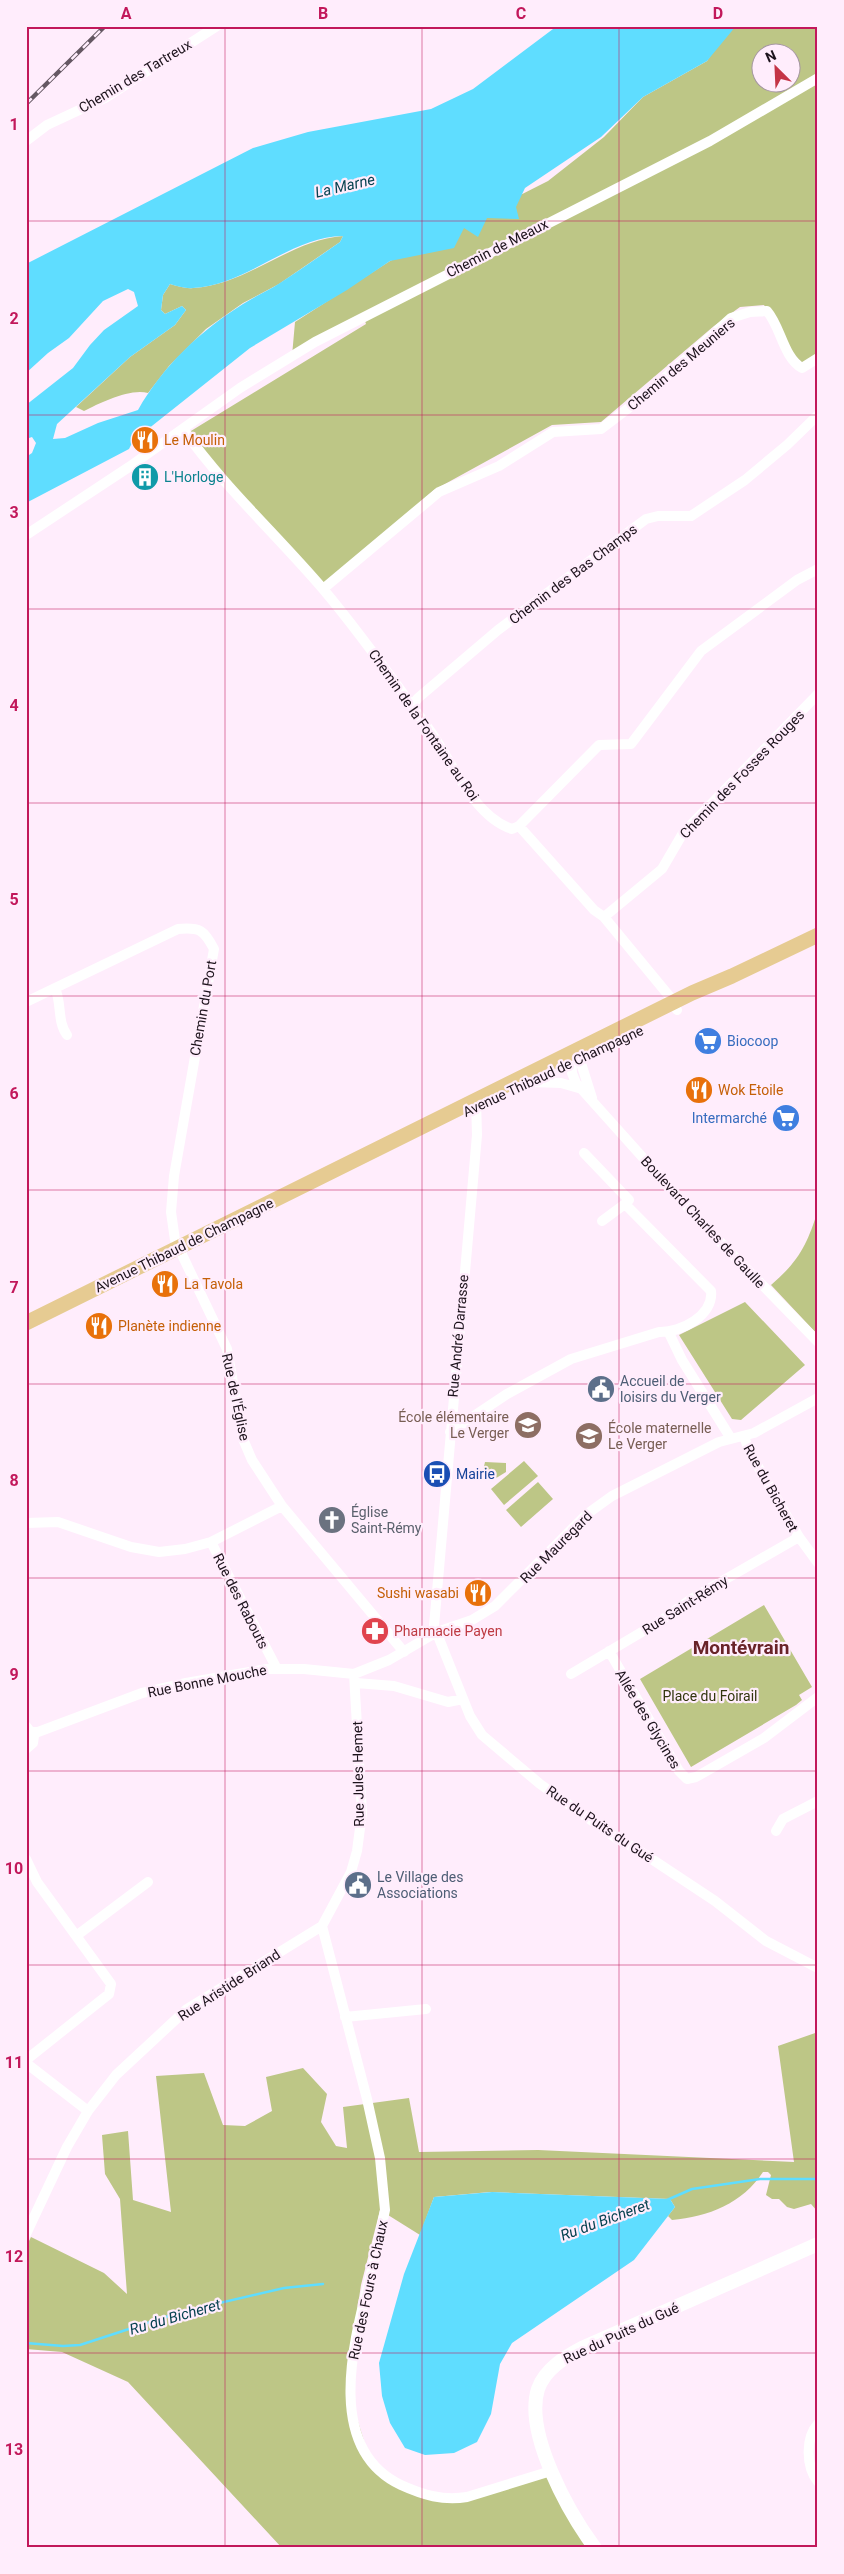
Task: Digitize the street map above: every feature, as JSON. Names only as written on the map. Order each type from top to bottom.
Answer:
[{"type":"main road","name":"Avenue Thibaud de Champagne","points":[[476,1104],[532,1082],[732,976],[818,935]]},
{"type":"main road","name":"Avenue Thibaud de Champagne","points":[[26,1322],[368,1154],[574,1060]]},
{"type":"main road","name":"Rue du Puits du Gué","points":[[595,2548],[568,2505],[551,2471],[537,2422],[535,2405],[544,2377],[555,2365],[582,2348],[818,2244]]},
{"type":"street","name":"Chemin des Tartreux","points":[[26,141],[47,126],[105,98],[217,26]]},
{"type":"street","name":"Chemin de Meaux","points":[[26,535],[183,429],[240,388],[315,342],[710,141],[818,78]]},
{"type":"street","name":"Chemin des Meuniers","points":[[323,589],[439,492],[499,466],[553,432],[601,429],[647,394],[731,318],[750,312],[767,311],[776,321],[793,363],[802,368],[818,358]]},
{"type":"street","name":"Chemin des Bas Champs","points":[[412,706],[418,698],[498,630],[646,519],[658,516],[692,516],[745,480],[818,415]]},
{"type":"street","name":"Chemin de la Fontaine au Roi","points":[[183,429],[278,542],[323,589],[396,681],[438,742],[459,779],[500,825],[512,829],[518,826]]},
{"type":"street","points":[[675,1006],[604,917],[594,910],[518,826],[599,745],[631,744],[701,652],[797,580],[818,568]]},
{"type":"street","name":"Chemin des Fosses Rouges","points":[[604,917],[662,869],[683,832],[818,694]]},
{"type":"street","name":"Chemin du Port","points":[[26,1002],[178,929],[200,930],[206,933],[214,949],[174,1176],[172,1229],[178,1249]]},
{"type":"street","points":[[55,988],[61,1002],[62,1028],[67,1034]]},
{"type":"street","name":"Boulevard Charles de Gaulle","points":[[574,1060],[576,1083],[592,1098],[696,1218],[818,1342]]},
{"type":"street","name":"Boulevard Charles de Gaulle","points":[[574,1060],[592,1098]]},
{"type":"street","name":"Boulevard Charles de Gaulle","points":[[532,1082],[561,1083],[582,1089]]},
{"type":"street","name":"Rue André Darrasse","points":[[437,1632],[434,1626],[477,1135],[476,1104]]},
{"type":"street","points":[[584,1153],[629,1200],[602,1221]]},
{"type":"street","points":[[450,1432],[507,1394],[571,1359],[659,1332],[669,1332],[706,1312],[712,1301],[711,1291],[625,1204]]},
{"type":"street","name":"Rue de l'Église","points":[[178,1249],[227,1349],[244,1439],[252,1460],[282,1506],[404,1652]]},
{"type":"street","points":[[669,1332],[682,1360],[730,1438]]},
{"type":"street","name":"Rue Mauregard","points":[[437,1632],[472,1620],[498,1604],[587,1514],[607,1499],[730,1438],[754,1433],[818,1398]]},
{"type":"street","name":"Rue du Bicheret","points":[[744,1436],[749,1451],[799,1537],[818,1563]]},
{"type":"street","points":[[211,1542],[282,1506]]},
{"type":"street","name":"Rue des Rabouts","points":[[26,1523],[58,1522],[131,1547],[152,1551],[185,1549],[211,1542],[277,1669]]},
{"type":"street","name":"Rue Saint-Rémy","points":[[571,1674],[662,1620],[691,1599],[799,1537]]},
{"type":"street","name":"Rue Bonne Mouche","points":[[30,1729],[38,1732],[142,1693],[230,1674],[277,1669],[304,1669],[355,1678],[437,1632]]},
{"type":"street","name":"Rue du Puits du Gué","points":[[437,1632],[472,1722],[482,1735],[540,1784],[616,1838],[635,1848],[715,1901],[766,1940],[818,1968]]},
{"type":"street","name":"Allée des Glycines","points":[[609,1652],[679,1771],[687,1779],[696,1777],[764,1738],[818,1696]]},
{"type":"street","points":[[355,1678],[394,1686],[448,1702],[463,1699]]},
{"type":"street","name":"Rue Jules Hemet","points":[[322,1926],[352,1872],[362,1814],[355,1678]]},
{"type":"street","points":[[26,1749],[33,1743],[30,1729]]},
{"type":"street","points":[[776,1831],[783,1819],[818,1801]]},
{"type":"street","points":[[26,1859],[37,1882],[110,1984],[111,1990],[108,1994],[26,2062],[88,2110]]},
{"type":"street","points":[[76,1936],[148,1882]]},
{"type":"street","name":"Rue des Fours à Chaux","points":[[322,1926],[366,2099],[385,2194],[385,2210],[356,2336],[349,2384],[354,2419],[364,2452],[375,2467],[394,2482],[420,2494],[455,2499],[551,2471]]},
{"type":"street","name":"Rue Aristide Briand","points":[[27,2229],[67,2147],[88,2110],[116,2075],[186,2009],[322,1926]]},
{"type":"street","points":[[345,2017],[426,2009]]},
{"type":"street","points":[[818,2424],[813,2429],[808,2455],[813,2476],[818,2482]]},
{"type":"green space","points":[[730,26],[818,26],[818,356],[802,368],[764,305],[740,307],[714,326],[601,422],[552,425],[434,490],[323,589],[186,434],[366,324],[364,318],[292,356],[295,322],[390,261],[548,181],[604,137],[643,97],[707,61]]},
{"type":"green space","points":[[343,236],[340,242],[279,284],[243,303],[206,329],[169,366],[148,393],[124,394],[84,411],[76,407],[130,357],[175,325],[186,310],[182,306],[165,314],[161,310],[163,295],[170,284],[190,288],[213,285],[232,279],[305,245],[323,239]]},
{"type":"green space","points":[[818,1210],[818,1335],[771,1285],[789,1268],[801,1252]]},
{"type":"green space","points":[[745,1302],[805,1365],[741,1420],[732,1419],[679,1335]]},
{"type":"green space","points":[[524,1461],[538,1476],[504,1505],[491,1489]]},
{"type":"green space","points":[[485,1462],[506,1463],[506,1472],[493,1480],[483,1471]]},
{"type":"green space","points":[[538,1482],[553,1499],[521,1527],[506,1510]]},
{"type":"green space","name":"Place du Foirail","points":[[764,1605],[812,1687],[799,1695],[802,1700],[796,1705],[691,1767],[640,1679]]},
{"type":"green space","points":[[818,2032],[818,2212],[811,2204],[794,2209],[787,2207],[779,2199],[772,2199],[766,2195],[771,2175],[768,2172],[763,2172],[745,2192],[724,2206],[699,2216],[672,2220],[668,2216],[675,2207],[670,2199],[490,2192],[434,2197],[420,2235],[380,2210],[361,2285],[346,2384],[373,2469],[436,2500],[546,2476],[588,2548],[282,2548],[128,2382],[62,2352],[26,2349],[26,2247],[31,2237],[104,2273],[127,2294],[120,2199],[105,2174],[102,2135],[128,2131],[133,2200],[171,2212],[156,2076],[204,2073],[223,2125],[245,2126],[272,2111],[266,2077],[303,2068],[327,2094],[321,2122],[336,2146],[347,2148],[343,2107],[409,2098],[419,2152],[538,2150],[794,2162],[778,2046]]},
{"type":"water","name":"La Marne","points":[[557,26],[736,26],[707,61],[643,97],[601,137],[525,188],[516,207],[519,219],[487,218],[478,237],[464,228],[454,248],[390,261],[347,290],[250,348],[133,441],[129,449],[26,503],[26,457],[32,453],[36,443],[32,437],[26,439],[26,405],[73,368],[104,330],[138,306],[134,292],[128,289],[103,301],[69,338],[48,353],[26,373],[26,264],[253,148],[308,132],[431,109],[473,89]],"holes":[[[343,236],[340,242],[280,283],[227,315],[197,338],[171,364],[138,410],[98,423],[65,438],[53,439],[57,424],[130,357],[175,325],[186,310],[182,306],[165,314],[161,310],[163,295],[170,284],[190,288],[213,285],[232,279],[305,244],[323,238]]]},
{"type":"water","points":[[492,2192],[670,2199],[675,2207],[634,2260],[512,2343],[500,2364],[491,2414],[477,2442],[454,2453],[425,2455],[405,2448],[390,2423],[382,2396],[379,2363],[404,2274],[434,2197]]},
{"type":"waterway","name":"Ru du Bicheret","points":[[667,2200],[692,2189],[760,2179],[818,2179]]},
{"type":"waterway","name":"Ru du Bicheret","points":[[26,2343],[63,2346],[80,2345],[181,2312],[284,2288],[323,2284]]},
{"type":"railway","points":[[26,104],[105,26]]},
{"type":"place","name":"Le Moulin","points":[[145,440]]},
{"type":"place","name":"L'Horloge","points":[[145,477]]},
{"type":"place","name":"Biocoop","points":[[708,1041]]},
{"type":"place","name":"Wok Etoile","points":[[699,1090]]},
{"type":"place","name":"Intermarché","points":[[786,1118]]},
{"type":"place","name":"La Tavola","points":[[165,1284]]},
{"type":"place","name":"Planète indienne","points":[[99,1326]]},
{"type":"place","name":"Accueil de loisirs du Verger","points":[[601,1389]]},
{"type":"place","name":"École élémentaire Le Verger","points":[[528,1425]]},
{"type":"place","name":"École maternelle Le Verger","points":[[589,1436]]},
{"type":"place","name":"Mairie","points":[[437,1474]]},
{"type":"place","name":"Église Saint-Rémy","points":[[332,1520]]},
{"type":"place","name":"Sushi wasabi","points":[[478,1593]]},
{"type":"place","name":"Pharmacie Payen","points":[[375,1631]]},
{"type":"place","name":"Le Village des Associations","points":[[358,1885]]},
{"type":"district","name":"Montévrain","points":[[741,1647]]}]
